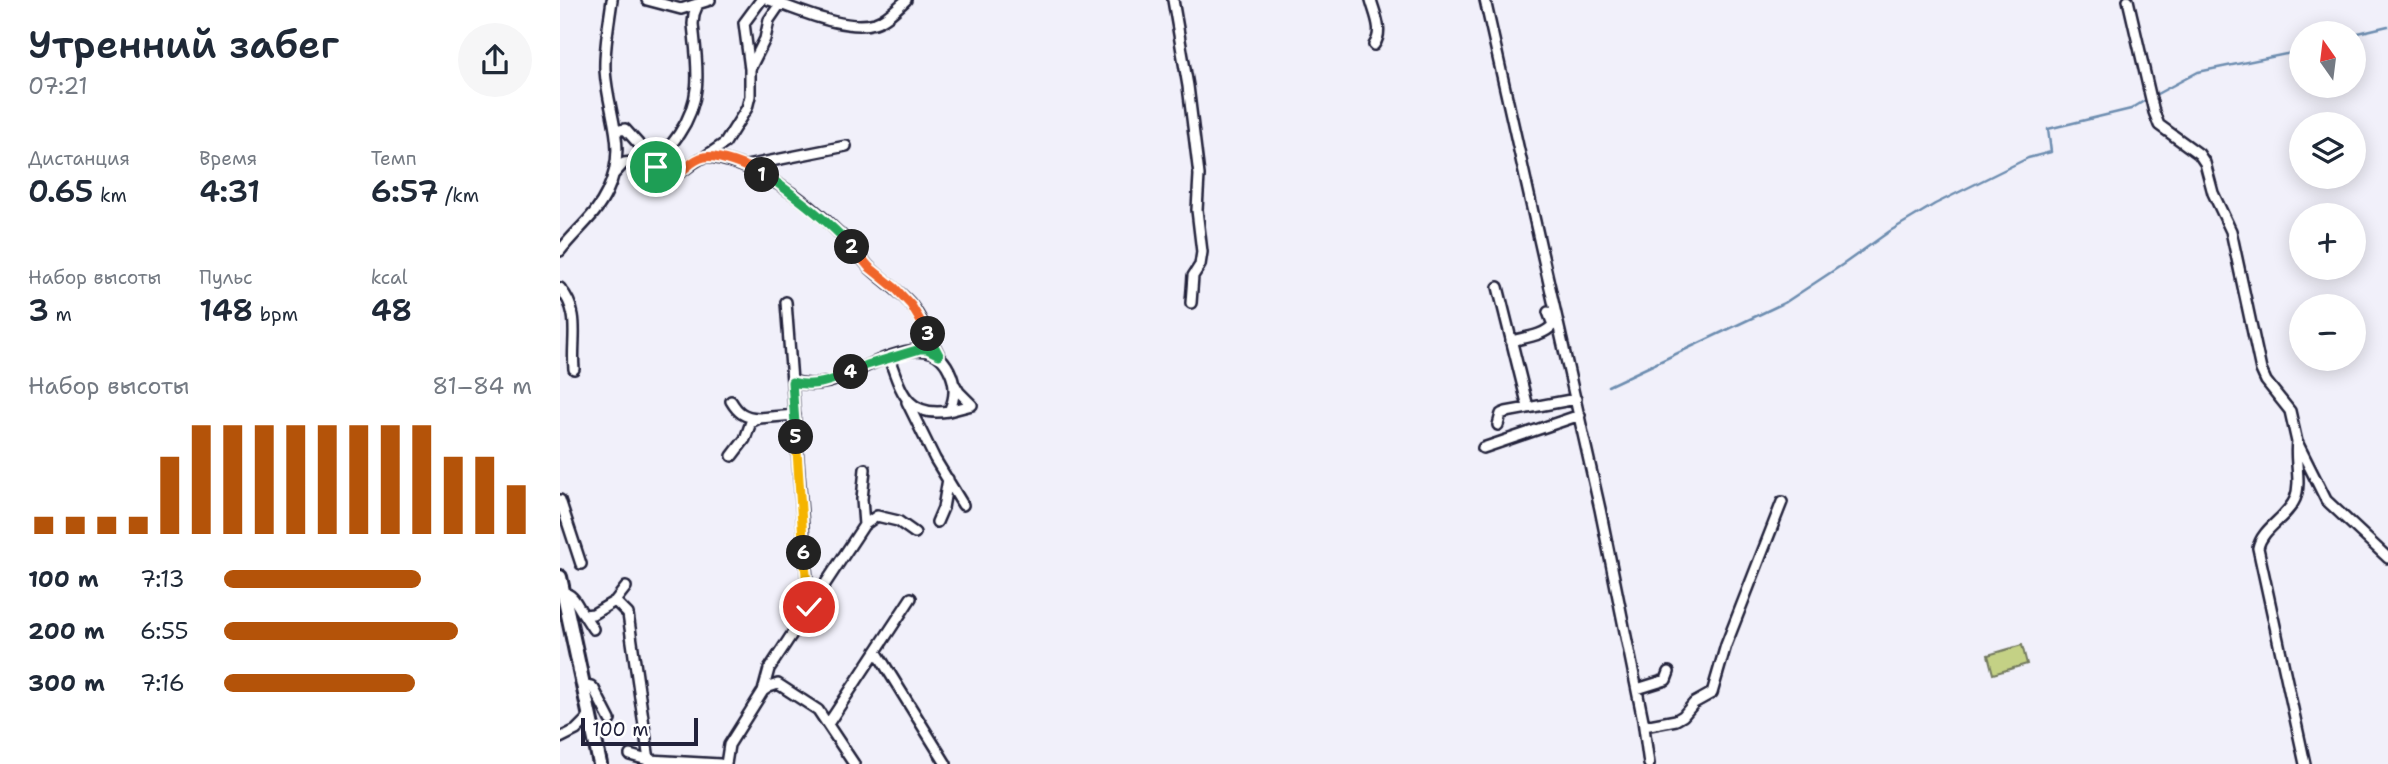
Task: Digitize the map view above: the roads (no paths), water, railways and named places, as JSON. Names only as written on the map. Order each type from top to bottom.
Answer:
[{"type":"main road","points":[[560,577],[600,764]]},
{"type":"street","points":[[612,0],[605,66],[618,148],[614,174]]},
{"type":"street","points":[[609,23],[618,0]]},
{"type":"street","points":[[647,0],[681,9],[705,1]]},
{"type":"street","points":[[616,131],[625,129],[650,161],[663,173],[672,175],[682,172],[725,143],[747,108],[750,69],[744,23],[761,0]]},
{"type":"street","points":[[750,69],[765,39],[773,1],[840,23],[863,24],[874,23],[886,17],[906,0]]},
{"type":"street","points":[[1173,0],[1188,86],[1199,175],[1197,210],[1202,252],[1200,265],[1193,275],[1191,303]]},
{"type":"street","points":[[1371,0],[1379,28],[1379,39],[1374,45]]},
{"type":"street","points":[[1485,0],[1555,323],[1580,415],[1644,726],[1648,764]]},
{"type":"street","points":[[2128,0],[2159,125],[2199,154],[2231,231],[2261,370],[2266,381],[2290,411],[2297,442],[2326,500],[2388,558]]},
{"type":"street","points":[[560,251],[595,212],[614,174],[624,163],[650,161],[665,153],[689,117],[695,103],[697,87],[694,14],[705,1]]},
{"type":"street","points":[[744,167],[846,146]]},
{"type":"street","points":[[706,156],[744,167],[776,182],[838,231],[869,267],[911,305],[951,372],[958,393],[972,405],[949,411],[924,410],[906,399]]},
{"type":"street","points":[[1498,287],[1528,408]]},
{"type":"street","points":[[560,288],[567,297],[575,329],[576,338],[572,352],[574,369]]},
{"type":"street","points":[[786,302],[809,607]]},
{"type":"street","points":[[1548,312],[1555,323]]},
{"type":"street","points":[[1511,341],[1538,335],[1555,323]]},
{"type":"street","points":[[792,382],[809,384],[830,381],[867,365],[920,349],[927,349],[939,355]]},
{"type":"street","points":[[889,358],[935,459],[962,505]]},
{"type":"street","points":[[949,411],[955,385]]},
{"type":"street","points":[[1498,425],[1501,414],[1576,399]]},
{"type":"street","points":[[731,401],[740,414],[755,420],[795,415]]},
{"type":"street","points":[[1483,448],[1580,415]]},
{"type":"street","points":[[732,456],[755,420]]},
{"type":"street","points":[[2297,442],[2296,497],[2264,535],[2258,548],[2305,764]]},
{"type":"street","points":[[864,525],[865,470]]},
{"type":"street","points":[[937,522],[943,508],[948,479]]},
{"type":"street","points":[[560,500],[581,564]]},
{"type":"street","points":[[1644,726],[1675,720],[1712,693],[1726,645],[1782,502]]},
{"type":"street","points":[[863,512],[898,521],[915,533]]},
{"type":"street","points":[[630,755],[652,762],[723,764],[729,745],[763,691],[769,669],[864,525],[877,516]]},
{"type":"street","points":[[584,615],[593,614],[615,601],[626,587]]},
{"type":"street","points":[[563,593],[570,593],[593,629]]},
{"type":"street","points":[[828,724],[911,598]]},
{"type":"street","points":[[615,601],[628,614],[631,624],[652,762]]},
{"type":"street","points":[[876,651],[946,764]]},
{"type":"street","points":[[1636,689],[1662,682],[1668,678],[1669,672]]},
{"type":"street","points":[[763,691],[778,684],[818,710],[854,764]]},
{"type":"street","points":[[584,685],[591,685],[594,689],[610,720]]},
{"type":"street","points":[[560,738],[576,730],[590,716]]},
{"type":"waterway","points":[[2366,31],[2388,26]]},
{"type":"waterway","points":[[2157,94],[2198,72],[2289,53]]},
{"type":"waterway","points":[[1608,386],[1786,302],[1890,231],[1935,204],[2028,158],[2051,152],[2048,129],[2131,109],[2144,101]]}]
